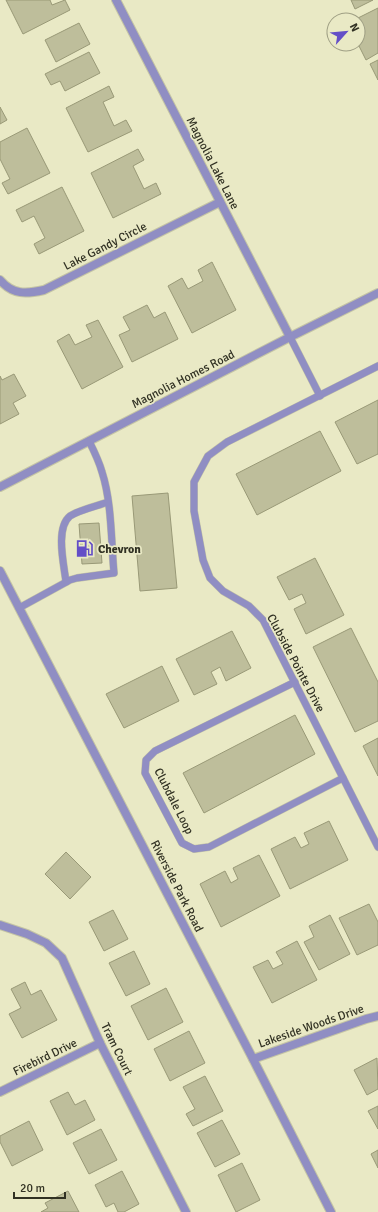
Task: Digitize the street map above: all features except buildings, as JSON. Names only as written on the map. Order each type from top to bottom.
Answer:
[{"type":"street","name":"Magnolia Lake Lane","points":[[116,0],[290,337]]},
{"type":"street","name":"Lake Gandy Circle","points":[[0,280],[7,288],[27,294],[44,290],[220,202]]},
{"type":"street","name":"Magnolia Homes Road","points":[[0,487],[378,293]]},
{"type":"street","name":"Riverside Park Road","points":[[0,571],[331,1212]]},
{"type":"street","name":"Tram Court","points":[[0,925],[40,940],[62,958],[100,1043],[186,1212]]},
{"type":"street","name":"Lakeside Woods Drive","points":[[253,1059],[366,1018],[378,1016]]},
{"type":"street","name":"Firebird Drive","points":[[0,1092],[100,1043]]},
{"type":"lane","points":[[290,337],[320,396]]},
{"type":"lane","name":"Clubside Pointe Drive","points":[[378,366],[227,442],[208,456],[194,482],[194,511],[203,560],[210,578],[223,591],[249,606],[263,620],[378,847]]},
{"type":"lane","points":[[19,608],[66,582],[77,578],[114,574],[108,502],[103,474],[89,441]]},
{"type":"lane","points":[[66,582],[62,546],[62,532],[64,523],[77,513],[108,502]]},
{"type":"lane","name":"Clubdale Loop","points":[[295,682],[155,751],[146,760],[145,773],[182,843],[194,849],[209,847],[343,778]]},
{"type":"place","name":"Chevron","points":[[85,549]]}]
